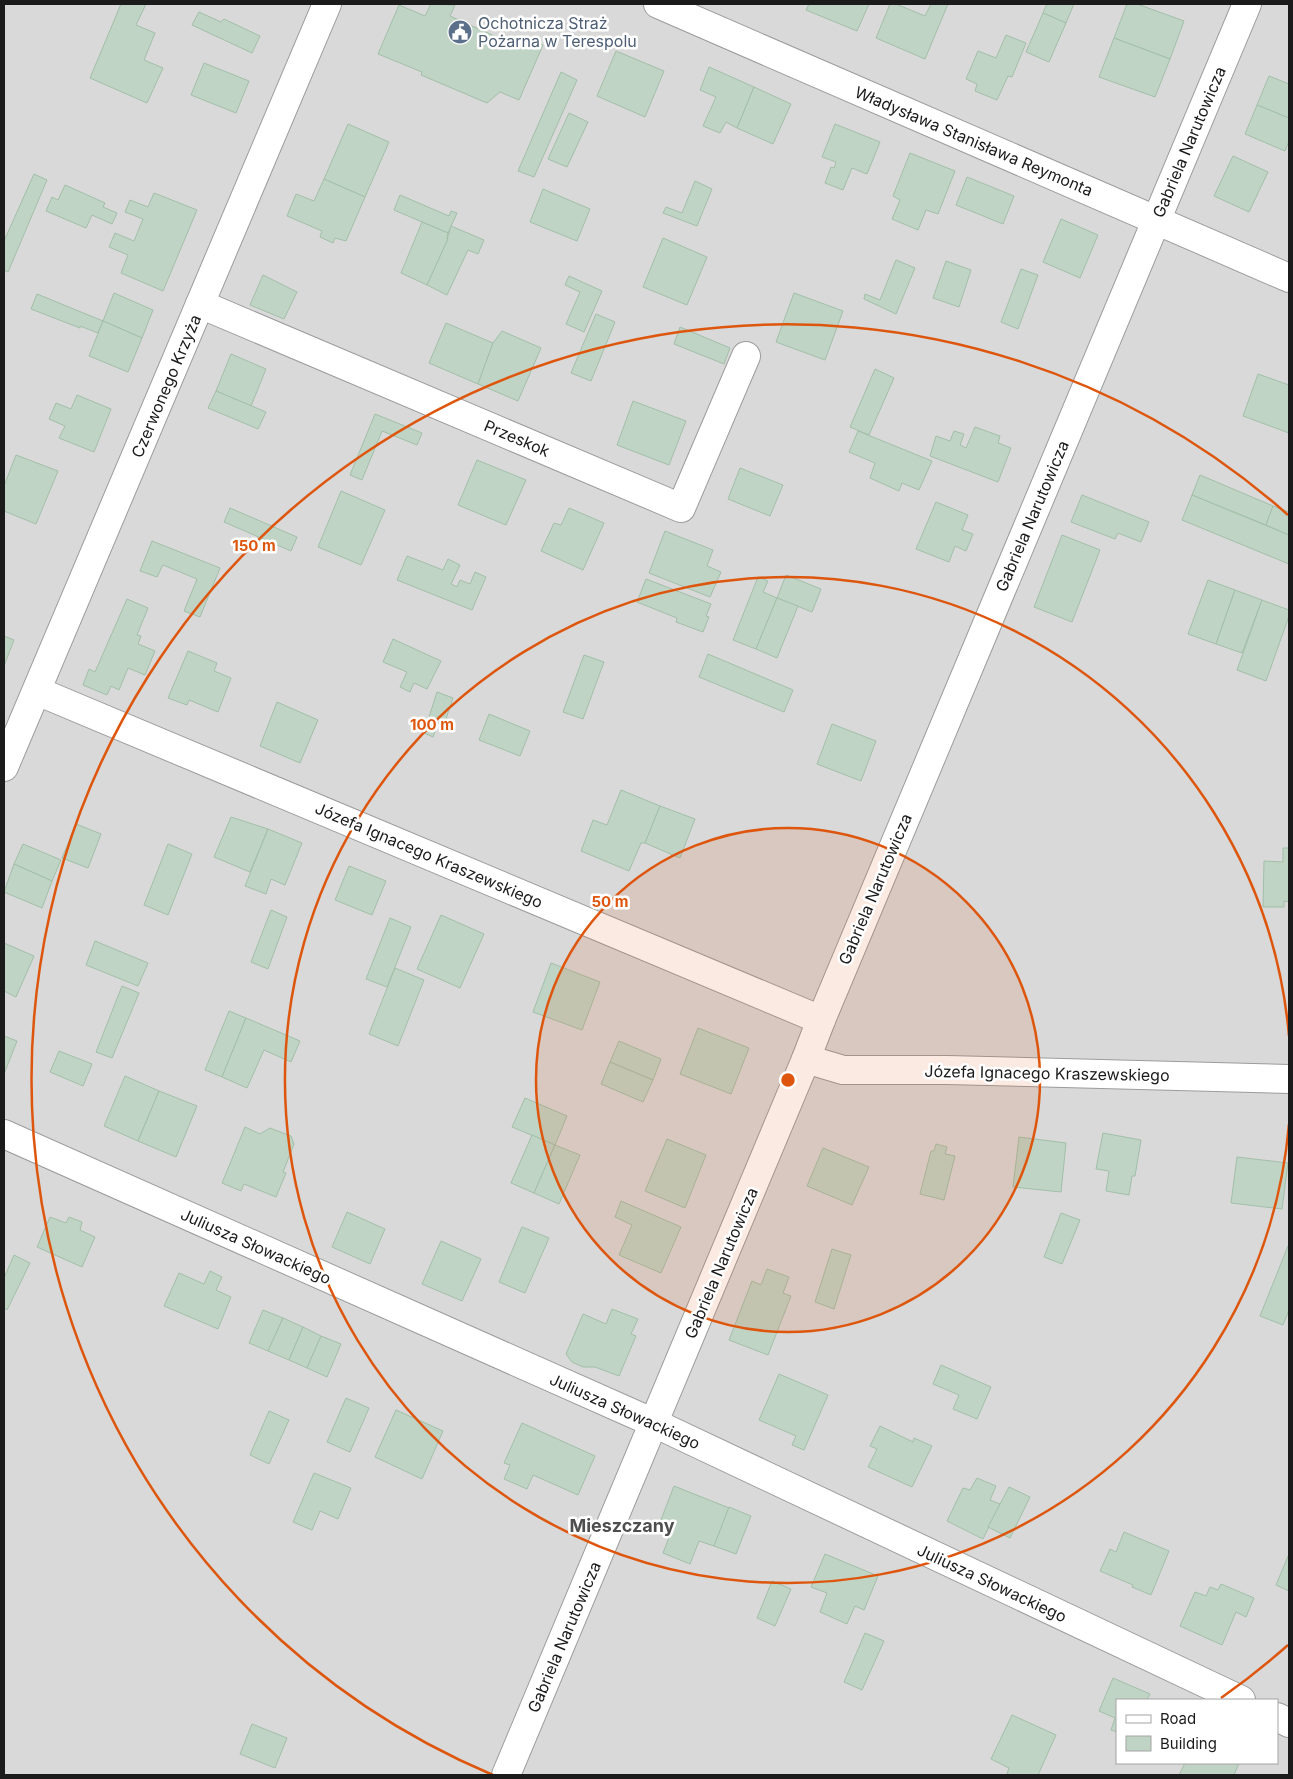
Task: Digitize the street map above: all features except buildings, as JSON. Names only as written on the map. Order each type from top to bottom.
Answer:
[{"type":"street","name":"Czerwonego Krzyża","points":[[4,767],[327,4]]},
{"type":"street","name":"Władysława Stanisława Reymonta","points":[[658,4],[1289,278]]},
{"type":"street","name":"Gabriela Narutowicza","points":[[506,1775],[1247,4]]},
{"type":"street","name":"Przeskok","points":[[200,304],[682,508],[746,356]]},
{"type":"street","name":"Józefa Ignacego Kraszewskiego","points":[[37,691],[821,1020]]},
{"type":"street","name":"Józefa Ignacego Kraszewskiego","points":[[806,1059],[843,1070],[948,1070],[1289,1079]]},
{"type":"street","name":"Juliusza Słowackiego","points":[[4,1134],[654,1423],[1239,1699]]},
{"type":"shaded area","points":[[4,4],[1289,4],[1289,1775],[4,1775]]},
{"type":"place","name":"Ochotnicza Straż Pożarna w Terespolu","points":[[460,32]]},
{"type":"district","name":"Mieszczany","points":[[622,1525]]}]
